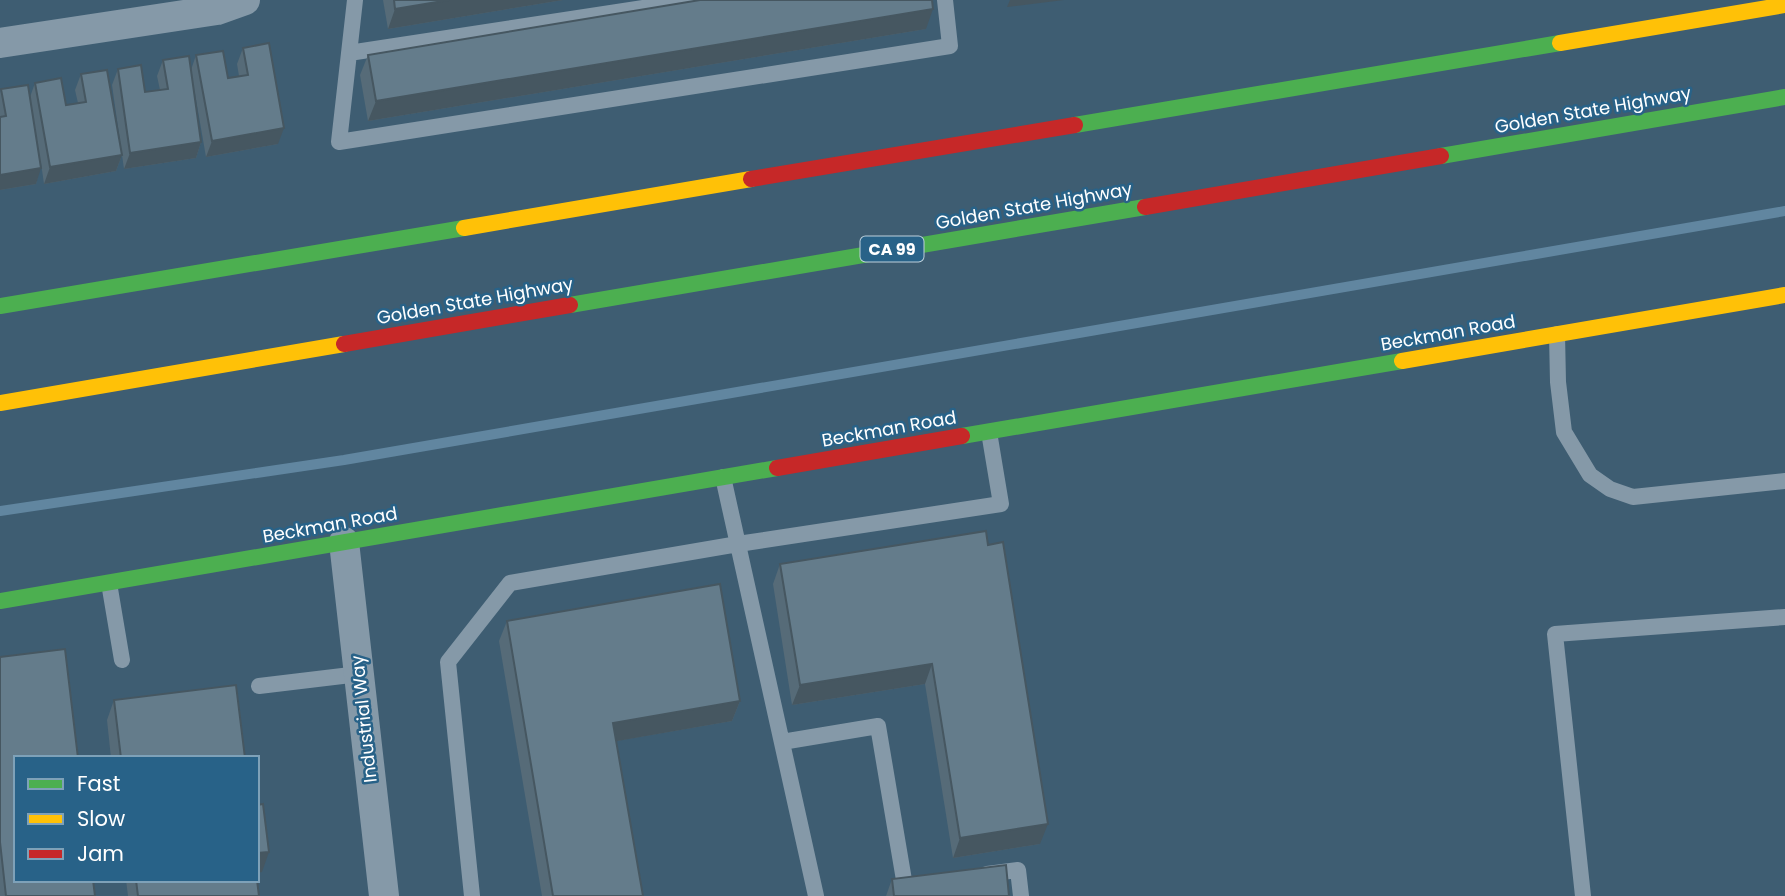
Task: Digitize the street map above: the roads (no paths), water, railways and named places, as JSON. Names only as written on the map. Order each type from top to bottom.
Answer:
[{"type":"main road","points":[[0,306],[1785,5]]},
{"type":"main road","name":"Golden State Highway","points":[[0,403],[1785,97]]},
{"type":"main road","name":"Beckman Road","points":[[0,601],[1785,295]]},
{"type":"street","points":[[0,43],[217,10],[245,0]]},
{"type":"street","name":"Industrial Way","points":[[344,542],[384,896]]},
{"type":"lane","points":[[355,0],[339,142],[950,46],[945,0]]},
{"type":"lane","points":[[349,53],[695,0]]},
{"type":"lane","points":[[1557,334],[1564,432],[1590,475],[1610,489],[1633,497],[1785,481]]},
{"type":"lane","points":[[472,896],[448,662],[510,583],[738,544],[1001,504],[989,432]]},
{"type":"lane","points":[[723,477],[817,896]]},
{"type":"lane","points":[[108,582],[122,660]]},
{"type":"lane","points":[[1583,896],[1555,634],[1785,617]]},
{"type":"lane","points":[[260,686],[359,674]]},
{"type":"lane","points":[[782,742],[878,726],[905,886],[930,882]]},
{"type":"lane","points":[[968,877],[1018,870],[1021,896]]},
{"type":"waterway","points":[[0,511],[344,460],[1785,211]]}]
